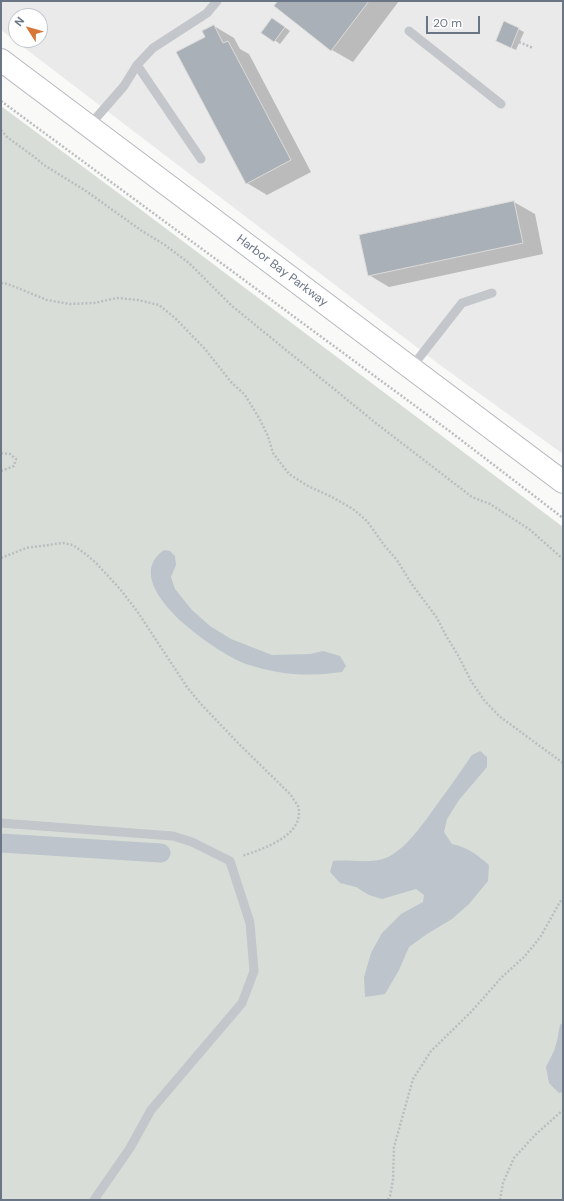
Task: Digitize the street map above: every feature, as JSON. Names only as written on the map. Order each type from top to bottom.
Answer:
[{"type":"main road","name":"Harbor Bay Parkway","points":[[1,60],[563,482]]},
{"type":"lane","points":[[89,126],[124,86],[137,65],[153,48],[207,13],[217,1]]},
{"type":"lane","points":[[409,31],[501,104]]},
{"type":"lane","points":[[137,65],[201,160]]},
{"type":"lane","points":[[411,368],[462,303],[492,293]]},
{"type":"lane","points":[[1,823],[173,836],[192,842],[230,861],[250,923],[254,971],[242,1003],[151,1110],[130,1148],[94,1200]]},
{"type":"path","points":[[519,42],[533,48]]},
{"type":"path","points":[[1,101],[452,433],[563,518]]},
{"type":"path","points":[[1,130],[7,137],[44,165],[86,191],[142,231],[165,244],[189,263],[232,306],[377,424],[472,497],[490,504],[529,529],[563,559]]},
{"type":"path","points":[[1,283],[8,284],[47,300],[70,304],[94,303],[117,298],[138,300],[159,305],[175,318],[205,349],[231,382],[245,395],[268,436],[273,453],[289,474],[308,486],[353,509],[367,521],[397,560],[411,583],[437,618],[471,681],[484,700],[499,716],[563,763]]},
{"type":"path","points":[[1,452],[10,454],[16,459],[14,466],[1,471]]},
{"type":"path","points":[[1,558],[26,548],[63,543],[73,545],[87,555],[120,589],[137,611],[187,687],[200,703],[291,795],[298,806],[299,816],[294,829],[283,838],[230,861]]},
{"type":"path","points":[[388,1200],[393,1180],[394,1147],[412,1079],[431,1051],[471,1012],[542,936],[563,898]]},
{"type":"path","points":[[500,1200],[503,1183],[514,1158],[535,1135],[563,1110]]},
{"type":"shaded area","points":[[1,1],[563,1],[563,454],[440,365],[25,48],[48,48],[48,8],[8,8],[8,35],[1,30]]},
{"type":"shaded area","points":[[1,106],[563,527],[563,1200],[1,1200]]},
{"type":"shaded area","points":[[164,550],[170,551],[175,556],[176,565],[171,577],[175,589],[192,610],[210,626],[231,639],[272,655],[310,654],[323,651],[340,656],[346,666],[342,672],[329,674],[305,675],[282,673],[246,664],[214,646],[175,616],[161,598],[152,581],[152,564]]},
{"type":"shaded area","points":[[480,751],[487,757],[487,767],[459,800],[447,819],[444,832],[452,844],[463,847],[472,852],[489,865],[488,881],[469,904],[452,919],[409,947],[399,970],[385,994],[365,997],[364,977],[371,953],[382,933],[401,914],[423,902],[424,895],[416,889],[382,899],[369,895],[356,887],[340,883],[330,872],[333,861],[374,861],[388,857],[395,853],[422,825],[472,755]]},
{"type":"shaded area","points":[[563,1022],[563,1092],[559,1093],[549,1083],[546,1067],[554,1051],[560,1025]]},
{"type":"building","points":[[278,1],[369,1],[331,51],[274,6]]},
{"type":"building","points":[[272,18],[285,27],[274,42],[261,33]]},
{"type":"building","points":[[504,21],[519,28],[511,48],[496,41]]},
{"type":"building","points":[[214,25],[223,43],[228,41],[291,160],[246,184],[176,52],[205,37],[202,31]]},
{"type":"building","points":[[514,201],[523,243],[368,276],[359,235]]},
{"type":"waterway","points":[[1,843],[161,853]]}]
